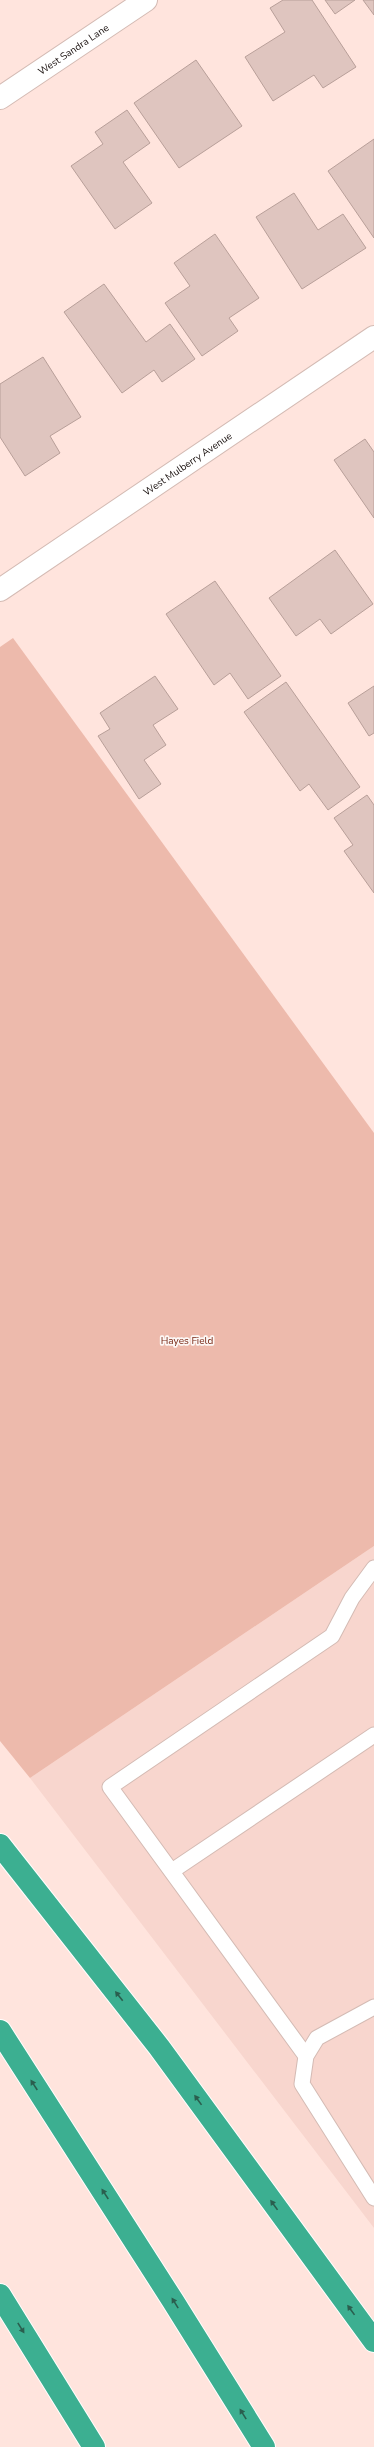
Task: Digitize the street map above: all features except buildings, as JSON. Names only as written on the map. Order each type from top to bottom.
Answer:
[{"type":"highway","points":[[0,1845],[159,2047],[374,2341]]},
{"type":"highway","points":[[0,2031],[173,2301],[264,2447]]},
{"type":"highway","points":[[0,2295],[94,2447]]},
{"type":"street","name":"West Sandra Lane","points":[[0,98],[146,0]]},
{"type":"street","name":"West Mulberry Avenue","points":[[0,590],[374,337]]},
{"type":"lane","points":[[306,2056],[110,1787],[332,1636],[352,1598],[374,1569]]},
{"type":"lane","points":[[172,1871],[374,1735]]},
{"type":"lane","points":[[374,2007],[317,2038],[306,2056],[302,2084],[374,2198]]},
{"type":"shaded area","points":[[374,1546],[374,2228],[30,1778]]},
{"type":"green space","name":"Hayes Field","points":[[13,638],[374,1133],[374,1546],[30,1778],[0,1741],[0,647]]}]
